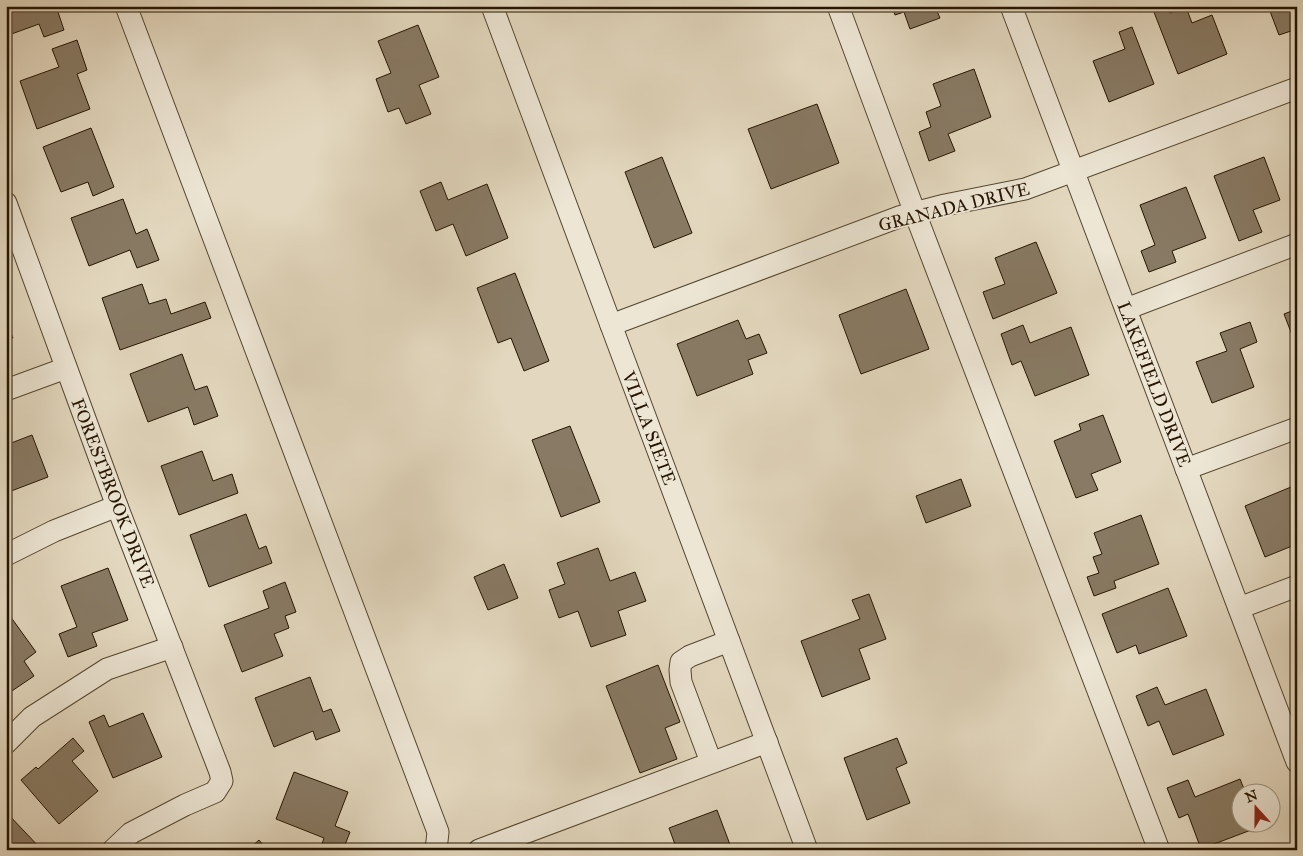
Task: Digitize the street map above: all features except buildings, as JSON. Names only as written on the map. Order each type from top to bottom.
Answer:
[{"type":"street","points":[[126,6],[438,832],[436,850]]},
{"type":"street","name":"VILLA SIETE","points":[[492,6],[808,850]]},
{"type":"street","points":[[838,6],[915,213],[1159,850]]},
{"type":"street","name":"LAKEFIELD DRIVE","points":[[1018,8],[1074,172],[1297,762]]},
{"type":"street","name":"GRANADA DRIVE","points":[[610,325],[890,220],[945,205],[1025,189],[1297,88]]},
{"type":"street","name":"FORESTBROOK DRIVE","points":[[7,210],[222,781],[215,792],[131,833],[113,850]]},
{"type":"street","points":[[1126,309],[1297,244]]},
{"type":"street","points":[[6,390],[66,368]]},
{"type":"street","points":[[1186,469],[1297,428]]},
{"type":"street","points":[[6,555],[54,531],[117,506]]},
{"type":"street","points":[[1239,608],[1297,586]]},
{"type":"street","points":[[711,762],[684,689],[680,670],[681,662],[690,656],[729,641]]},
{"type":"street","points":[[6,743],[32,717],[107,669],[172,647]]},
{"type":"street","points":[[479,850],[767,742]]}]
